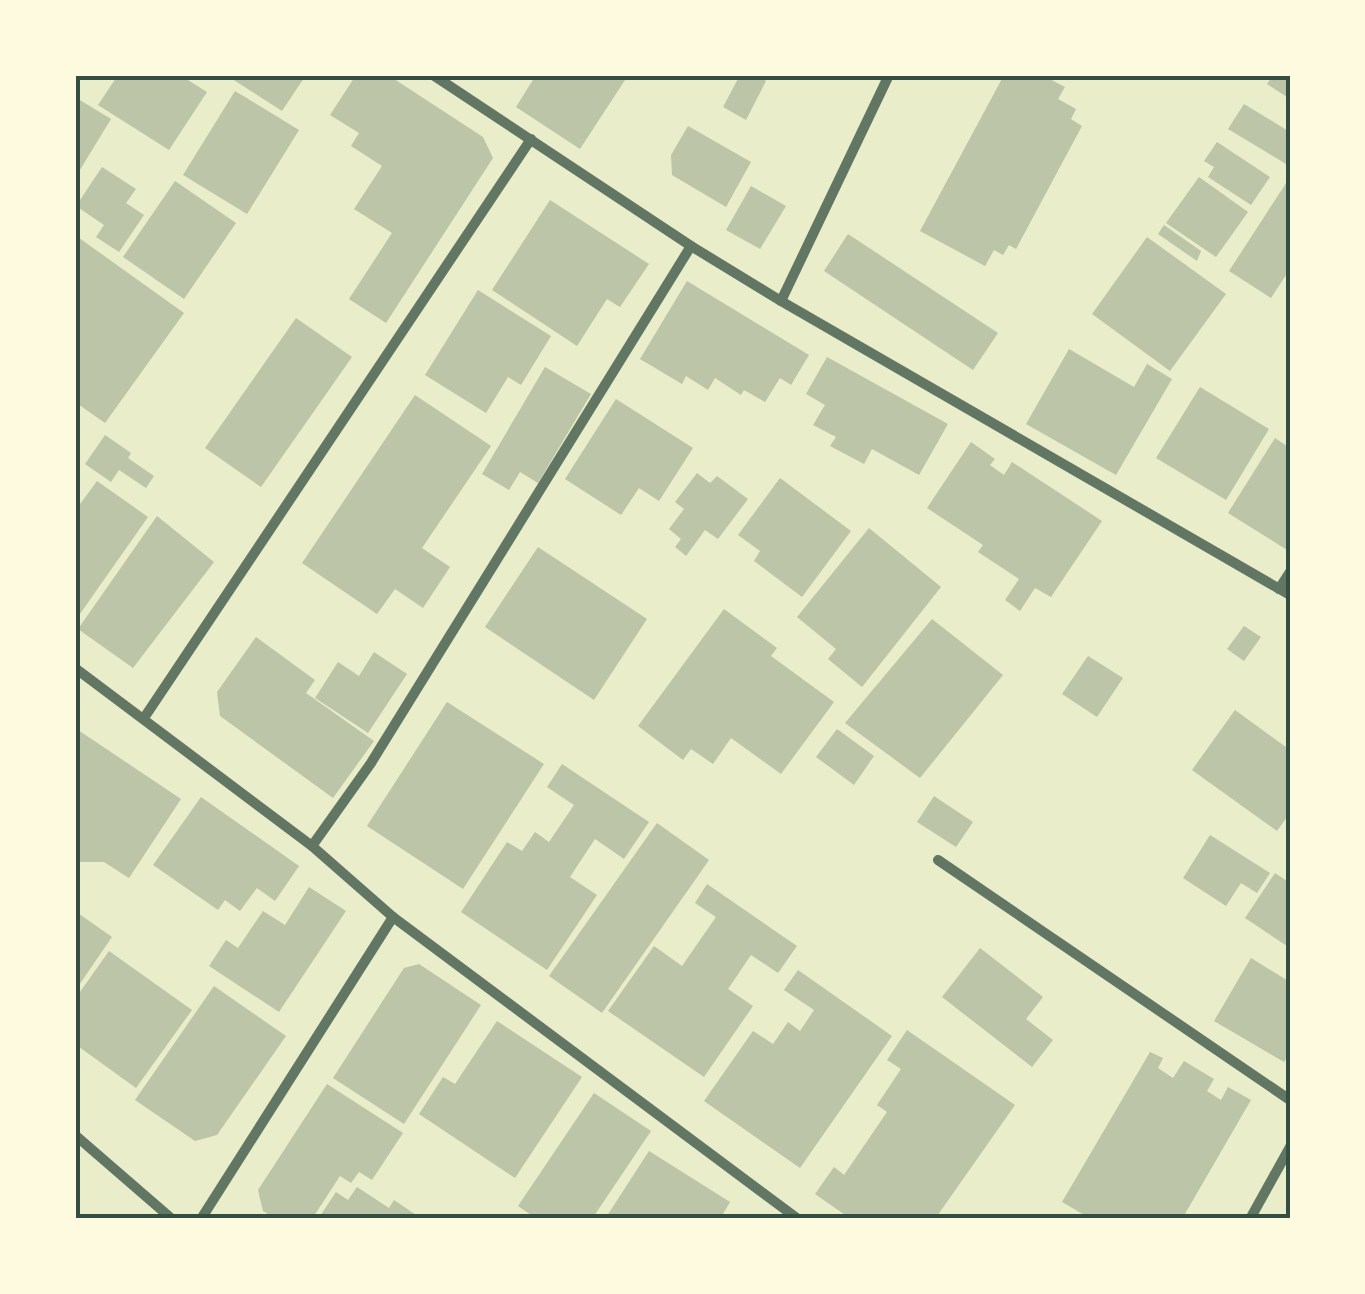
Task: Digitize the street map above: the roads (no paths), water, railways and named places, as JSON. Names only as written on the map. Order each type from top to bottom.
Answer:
[{"type":"street","points":[[433,75],[691,246],[1285,592],[1290,572]]},
{"type":"street","points":[[782,301],[889,75]]},
{"type":"street","points":[[144,718],[531,139]]},
{"type":"street","points":[[312,846],[371,763],[691,246]]},
{"type":"street","points":[[75,668],[312,846],[393,917],[798,1219]]},
{"type":"street","points":[[938,860],[1290,1100]]},
{"type":"street","points":[[201,1219],[393,917]]},
{"type":"street","points":[[75,1135],[172,1219]]},
{"type":"street","points":[[1250,1219],[1290,1146]]}]
